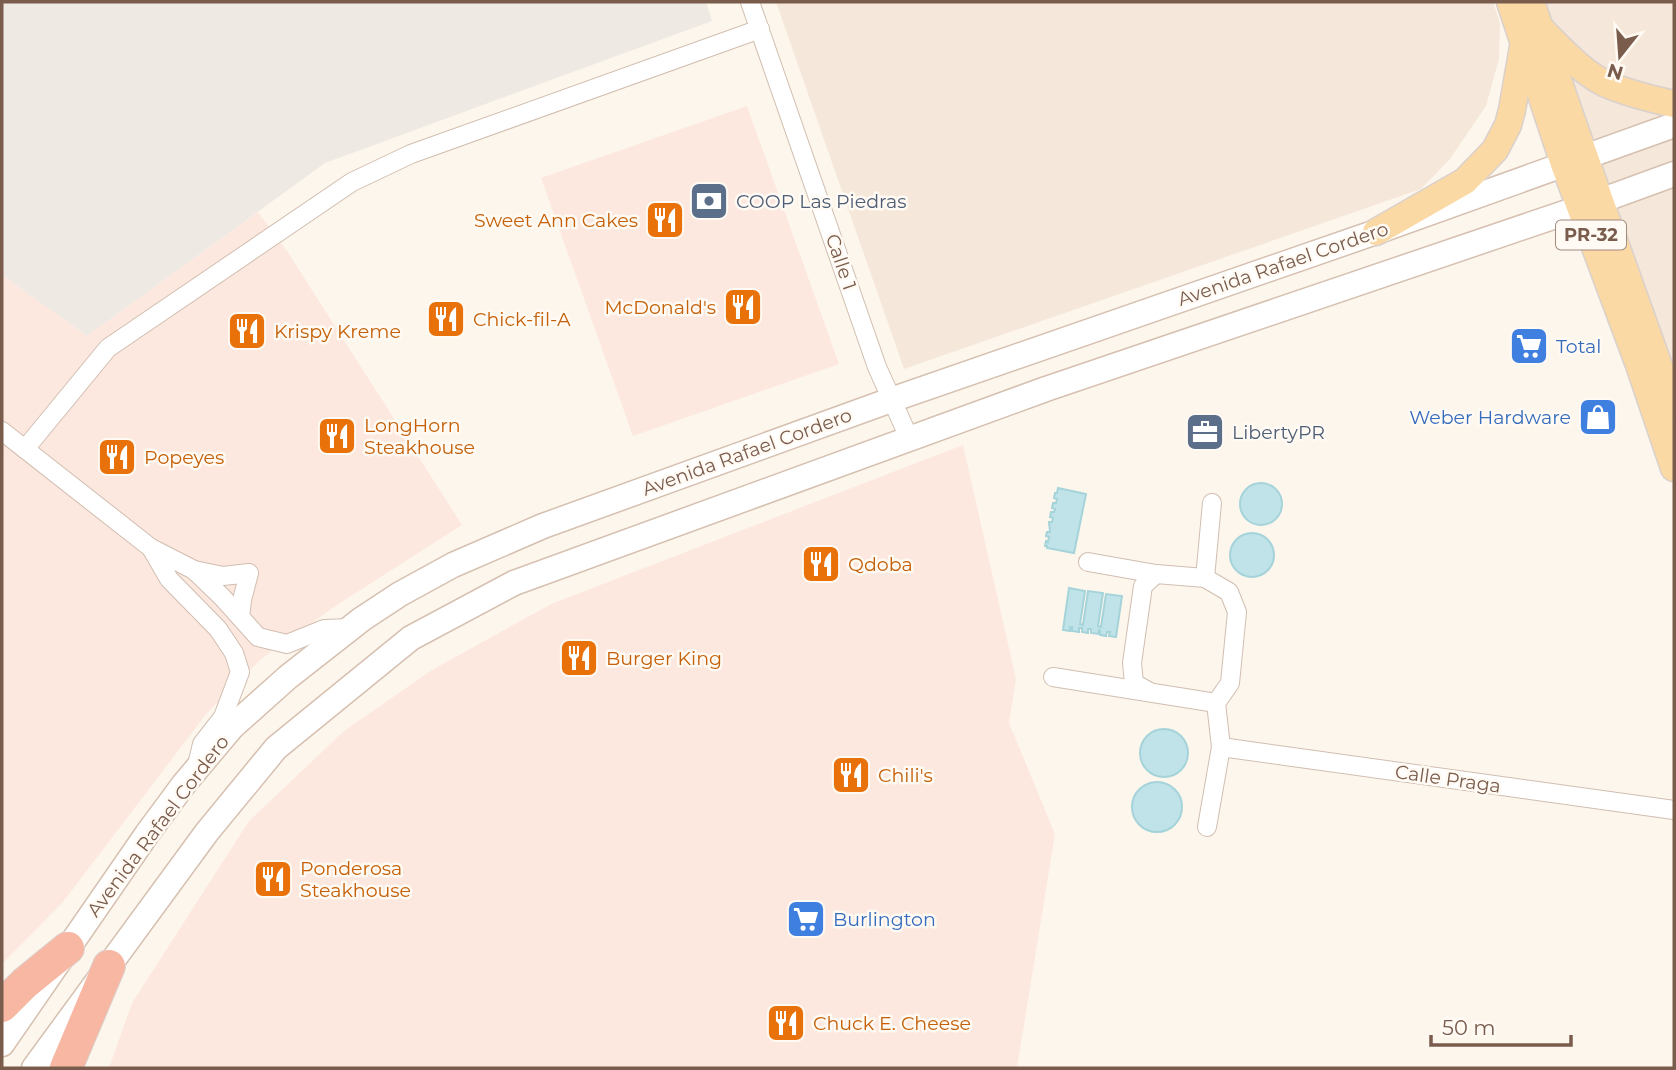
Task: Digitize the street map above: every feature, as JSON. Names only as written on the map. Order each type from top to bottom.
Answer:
[{"type":"highway","points":[[2,1006],[68,948]]},
{"type":"highway","points":[[66,1068],[109,966]]},
{"type":"main road","name":"PR-32","points":[[1510,2],[1532,36],[1590,204],[1674,408]]},
{"type":"main road","name":"PR-32","points":[[1531,2],[1532,36]]},
{"type":"main road","points":[[1376,232],[1465,181],[1495,150],[1508,125],[1532,36],[1603,82],[1645,98],[1674,104]]},
{"type":"main road","name":"Avenida Rafael Cordero","points":[[2,1044],[147,834],[232,727],[288,677],[350,628],[400,594],[453,565],[532,530],[891,400],[1376,232],[1674,125]]},
{"type":"main road","points":[[34,1068],[207,832],[276,748],[411,638],[514,583],[1060,385],[1674,174]]},
{"type":"main road","name":"PR-32","points":[[1590,204],[1639,365],[1674,468]]},
{"type":"street","name":"Calle 1","points":[[750,2],[877,367],[910,440]]},
{"type":"street","points":[[25,449],[108,348],[352,182],[411,154],[760,29]]},
{"type":"street","points":[[2,432],[151,548],[194,570],[223,576],[249,573],[240,617]]},
{"type":"street","points":[[1205,578],[1212,503]]},
{"type":"street","points":[[151,548],[169,579],[218,629],[234,653],[240,673],[223,717],[202,744],[195,772]]},
{"type":"street","points":[[1088,562],[1156,574],[1205,578],[1229,592],[1237,612],[1230,683],[1216,703],[1221,747],[1208,827]]},
{"type":"street","points":[[194,570],[258,637],[287,644],[324,629],[350,628]]},
{"type":"street","points":[[1148,691],[1134,683],[1132,663],[1143,586],[1156,574]]},
{"type":"street","points":[[1053,677],[1216,703]]},
{"type":"street","name":"Calle Praga","points":[[1221,747],[1674,810]]},
{"type":"shaded area","points":[[2,2],[706,2],[712,21],[325,163],[87,336],[2,275]]},
{"type":"shaded area","points":[[776,2],[1493,2],[1500,23],[1499,59],[1486,106],[1450,159],[1421,189],[904,369]]},
{"type":"shaded area","points":[[1524,2],[1674,2],[1674,430]]},
{"type":"shaded area","points":[[747,106],[839,364],[633,436],[541,178]]},
{"type":"shaded area","points":[[258,212],[287,251],[462,525],[337,605],[261,659],[207,713],[63,902],[2,964],[2,275],[87,336]]},
{"type":"shaded area","points":[[963,445],[1016,679],[1009,723],[1055,834],[1017,1068],[109,1068],[132,1003],[249,821],[344,731],[432,670],[551,604]]},
{"type":"water","points":[[1261,483],[1276,489],[1282,504],[1276,519],[1261,525],[1246,519],[1240,504],[1246,489]]},
{"type":"water","points":[[1058,488],[1086,494],[1074,553],[1045,546]]},
{"type":"water","points":[[1252,533],[1268,539],[1274,555],[1268,571],[1252,577],[1236,571],[1230,555],[1236,539]]},
{"type":"water","points":[[1069,588],[1085,591],[1080,624],[1083,625],[1088,591],[1103,593],[1098,626],[1101,627],[1106,594],[1122,596],[1116,637],[1109,636],[1110,632],[1107,632],[1106,636],[1100,635],[1099,630],[1098,634],[1091,633],[1091,629],[1088,629],[1088,633],[1082,632],[1082,628],[1079,628],[1079,632],[1072,631],[1072,627],[1070,631],[1063,630]]},
{"type":"water","points":[[1164,729],[1181,736],[1188,753],[1181,770],[1164,777],[1147,770],[1140,753],[1147,736]]},
{"type":"water","points":[[1157,782],[1174,790],[1182,807],[1174,824],[1157,832],[1140,824],[1132,807],[1140,790]]},
{"type":"place","name":"COOP Las Piedras","points":[[709,201]]},
{"type":"place","name":"Sweet Ann Cakes","points":[[665,220]]},
{"type":"place","name":"McDonald's","points":[[743,307]]},
{"type":"place","name":"Chick-fil-A","points":[[446,319]]},
{"type":"place","name":"Krispy Kreme","points":[[247,331]]},
{"type":"place","name":"Total","points":[[1529,346]]},
{"type":"place","name":"Weber Hardware","points":[[1598,417]]},
{"type":"place","name":"LibertyPR","points":[[1205,432]]},
{"type":"place","name":"LongHorn Steakhouse","points":[[337,436]]},
{"type":"place","name":"Popeyes","points":[[117,457]]},
{"type":"place","name":"Qdoba","points":[[821,564]]},
{"type":"place","name":"Burger King","points":[[579,658]]},
{"type":"place","name":"Chili's","points":[[851,775]]},
{"type":"place","name":"Ponderosa Steakhouse","points":[[273,879]]},
{"type":"place","name":"Burlington","points":[[806,919]]},
{"type":"place","name":"Chuck E. Cheese","points":[[786,1023]]}]
